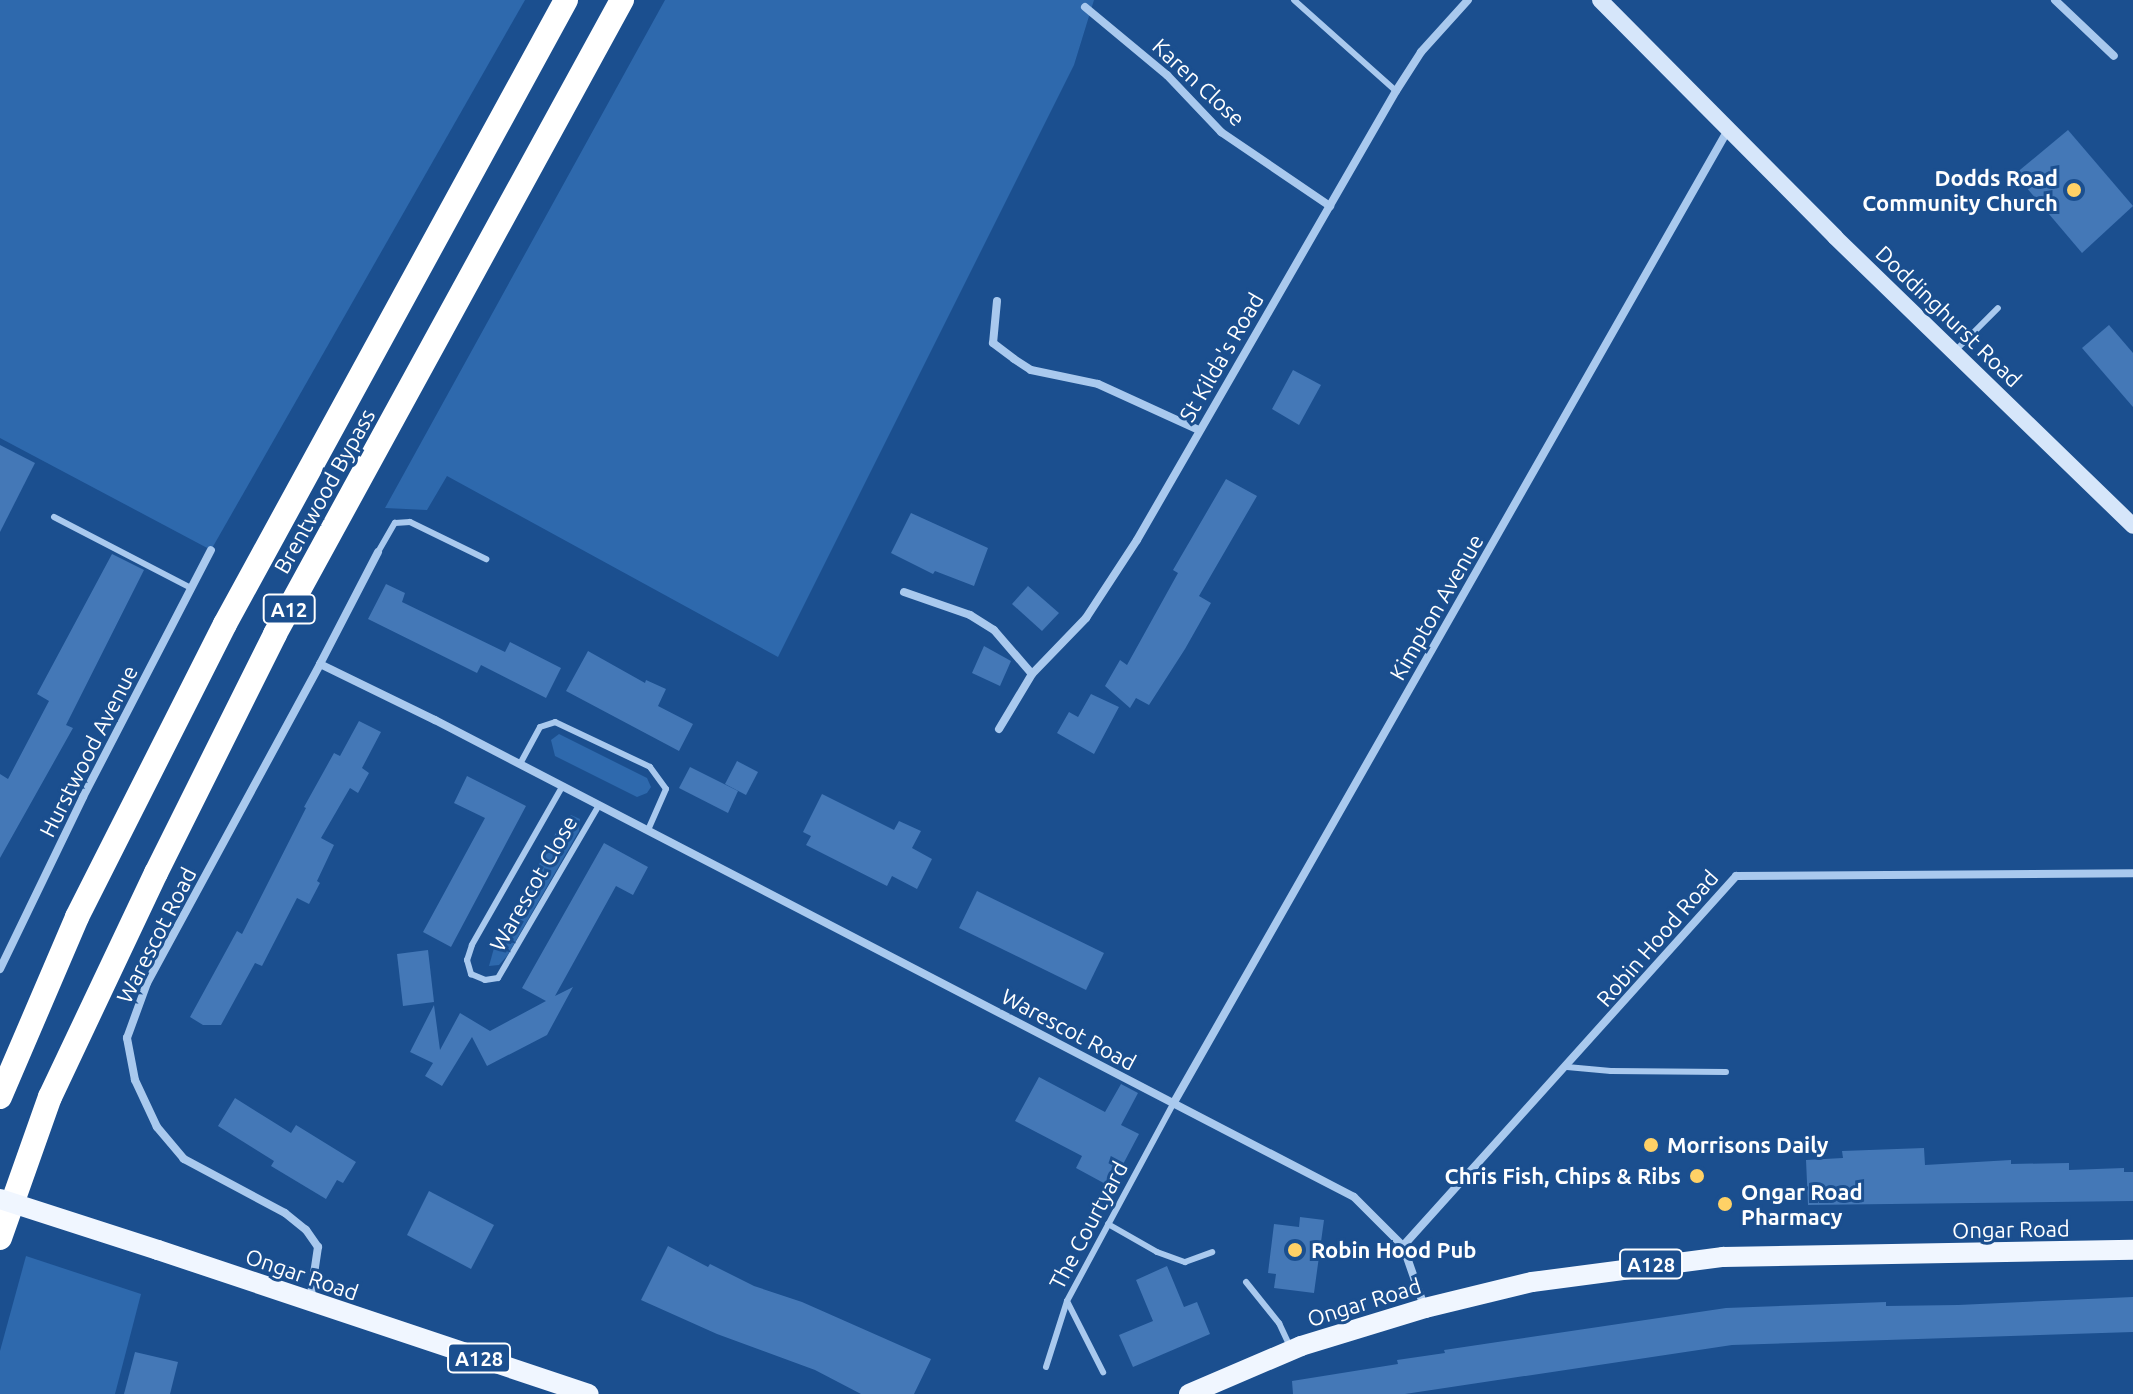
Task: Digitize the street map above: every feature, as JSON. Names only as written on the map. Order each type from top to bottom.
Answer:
[{"type":"highway","name":"Brentwood Bypass","points":[[0,1097],[77,917],[225,624],[566,0]]},
{"type":"highway","name":"Brentwood Bypass","points":[[0,1238],[50,1097],[156,873],[275,634],[622,0]]},
{"type":"main road","name":"Ongar Road","points":[[0,1199],[589,1394]]},
{"type":"main road","name":"Ongar Road","points":[[1189,1394],[1292,1350],[1425,1308],[1532,1282],[1723,1257],[2133,1250]]},
{"type":"street","name":"St Kilda's Road","points":[[999,729],[1032,674],[1086,618],[1137,540],[1396,91],[1421,52],[1468,0]]},
{"type":"street","name":"Doddinghurst Road","points":[[1600,0],[1730,127],[1835,237],[2133,526]]},
{"type":"street","points":[[2055,0],[2114,56]]},
{"type":"street","name":"Karen Close","points":[[1085,7],[1146,55],[1221,132],[1330,206]]},
{"type":"street","name":"Kimpton Avenue","points":[[1173,1104],[1730,127]]},
{"type":"street","points":[[997,301],[993,343],[1031,370],[1098,384],[1199,430]]},
{"type":"street","name":"Hurstwood Avenue","points":[[0,969],[211,550]]},
{"type":"street","name":"Warescot Road","points":[[310,1302],[318,1247],[285,1213],[184,1159],[157,1127],[135,1080],[127,1038],[147,983],[378,552]]},
{"type":"street","points":[[904,592],[970,615],[994,630],[1032,674]]},
{"type":"street","name":"Warescot Road","points":[[320,664],[520,764],[1354,1197],[1403,1246],[1425,1308]]},
{"type":"street","name":"Robin Hood Road","points":[[1403,1246],[1736,876],[2133,873]]},
{"type":"lane","points":[[1294,0],[1396,91]]},
{"type":"lane","points":[[1954,352],[1998,308]]},
{"type":"lane","points":[[54,517],[191,588]]},
{"type":"lane","points":[[378,552],[395,523],[410,522],[486,559]]},
{"type":"lane","points":[[520,764],[540,727],[555,722],[650,767],[666,789],[648,830]]},
{"type":"lane","name":"Warescot Close","points":[[562,787],[472,945],[467,960],[471,974],[485,980],[498,978],[598,807]]},
{"type":"lane","points":[[1567,1067],[1611,1071],[1726,1072]]},
{"type":"lane","name":"The Courtyard","points":[[1046,1367],[1067,1301],[1173,1104]]},
{"type":"lane","points":[[1108,1224],[1157,1252],[1185,1262],[1212,1252]]},
{"type":"lane","points":[[1246,1282],[1279,1323],[1292,1350]]},
{"type":"lane","points":[[1067,1301],[1103,1372]]},
{"type":"shaded area","points":[[0,0],[525,0],[211,550],[0,438]]},
{"type":"shaded area","points":[[665,0],[1094,0],[1074,65],[778,657],[447,476],[427,510],[385,508]]},
{"type":"shaded area","points":[[559,734],[647,778],[651,787],[647,793],[637,797],[555,756],[551,740]]},
{"type":"shaded area","points":[[571,815],[580,819],[579,831],[507,956],[499,965],[489,966],[494,948],[559,827]]},
{"type":"shaded area","points":[[26,1256],[141,1294],[115,1394],[0,1394],[0,1351]]},
{"type":"building","name":"Dodds Road Community Church","points":[[2068,130],[2133,206],[2082,253],[2015,174]]},
{"type":"building","points":[[2109,325],[2133,353],[2133,407],[2082,348]]},
{"type":"building","points":[[1293,370],[1321,385],[1299,425],[1272,409]]},
{"type":"building","points":[[0,445],[35,463],[0,532]]},
{"type":"building","points":[[1226,479],[1257,496],[1199,596],[1211,603],[1185,649],[1149,705],[1136,698],[1130,708],[1105,686],[1120,660],[1127,665],[1178,573],[1173,570]]},
{"type":"building","points":[[911,513],[988,548],[974,586],[935,571],[933,574],[891,553]]},
{"type":"building","points":[[112,554],[144,570],[66,725],[73,728],[0,858],[0,774],[8,779],[49,701],[37,694]]},
{"type":"building","points":[[386,584],[405,593],[402,602],[505,652],[510,642],[561,668],[546,698],[481,665],[477,673],[368,619]]},
{"type":"building","points":[[1028,586],[1059,613],[1042,631],[1012,604]]},
{"type":"building","points":[[984,646],[1011,661],[1000,686],[972,673]]},
{"type":"building","points":[[588,651],[645,683],[646,680],[666,689],[658,706],[693,724],[679,751],[566,691]]},
{"type":"building","points":[[1091,694],[1119,707],[1094,754],[1057,733],[1069,712],[1078,717]]},
{"type":"building","points":[[359,721],[381,732],[362,768],[369,773],[358,793],[350,788],[321,838],[334,845],[317,881],[320,883],[309,904],[297,898],[262,966],[255,963],[221,1025],[203,1025],[190,1017],[237,931],[242,934],[334,753],[340,756]]},
{"type":"building","points":[[737,761],[758,772],[746,795],[725,784]]},
{"type":"building","points":[[690,767],[738,791],[728,813],[679,788]]},
{"type":"building","points":[[467,776],[526,806],[451,947],[423,932],[485,818],[454,803]]},
{"type":"building","points":[[822,794],[894,830],[899,821],[921,831],[912,848],[932,859],[917,889],[892,876],[887,886],[806,845],[811,836],[803,832]]},
{"type":"building","points":[[604,843],[648,867],[633,895],[616,886],[555,996],[573,987],[547,1035],[487,1066],[472,1037],[442,1086],[425,1076],[433,1063],[410,1052],[434,1005],[440,1050],[460,1013],[490,1031],[546,1001],[522,988]]},
{"type":"building","points":[[977,891],[1104,953],[1086,990],[959,928]]},
{"type":"building","points":[[428,950],[434,1002],[403,1006],[397,954]]},
{"type":"building","points":[[1039,1077],[1105,1112],[1121,1084],[1138,1093],[1121,1125],[1139,1134],[1111,1187],[1076,1168],[1082,1156],[1015,1121]]},
{"type":"building","points":[[235,1098],[291,1133],[296,1125],[356,1162],[343,1183],[337,1180],[326,1199],[271,1166],[274,1161],[218,1126]]},
{"type":"building","points":[[1924,1148],[1925,1165],[2011,1160],[2011,1164],[2069,1163],[2069,1170],[2124,1168],[2124,1172],[2133,1172],[2133,1201],[1808,1205],[1806,1160],[1843,1158],[1842,1151]]},
{"type":"building","points":[[429,1191],[494,1225],[471,1269],[407,1235]]},
{"type":"building","name":"Robin Hood Pub","points":[[1300,1217],[1324,1220],[1314,1293],[1274,1288],[1276,1274],[1268,1273],[1274,1224],[1299,1227]]},
{"type":"building","points":[[668,1246],[708,1267],[710,1264],[754,1286],[802,1302],[931,1359],[914,1394],[861,1394],[815,1370],[717,1334],[641,1300]]},
{"type":"building","points":[[1167,1266],[1184,1307],[1197,1302],[1210,1334],[1133,1367],[1119,1335],[1153,1321],[1136,1280]]},
{"type":"building","points":[[2133,1297],[2133,1332],[1732,1345],[1405,1394],[1293,1394],[1292,1381],[1398,1364],[1397,1360],[1445,1353],[1444,1350],[1726,1308],[1886,1302],[1886,1306],[1958,1305]]},
{"type":"building","points":[[135,1352],[178,1362],[170,1394],[124,1394]]},
{"type":"place","name":"Dodds Road Community Church","points":[[2074,190]]},
{"type":"place","name":"Morrisons Daily","points":[[1651,1145]]},
{"type":"place","name":"Chris Fish, Chips & Ribs","points":[[1697,1176]]},
{"type":"place","name":"Ongar Road Pharmacy","points":[[1725,1204]]},
{"type":"place","name":"Robin Hood Pub","points":[[1295,1250]]}]
